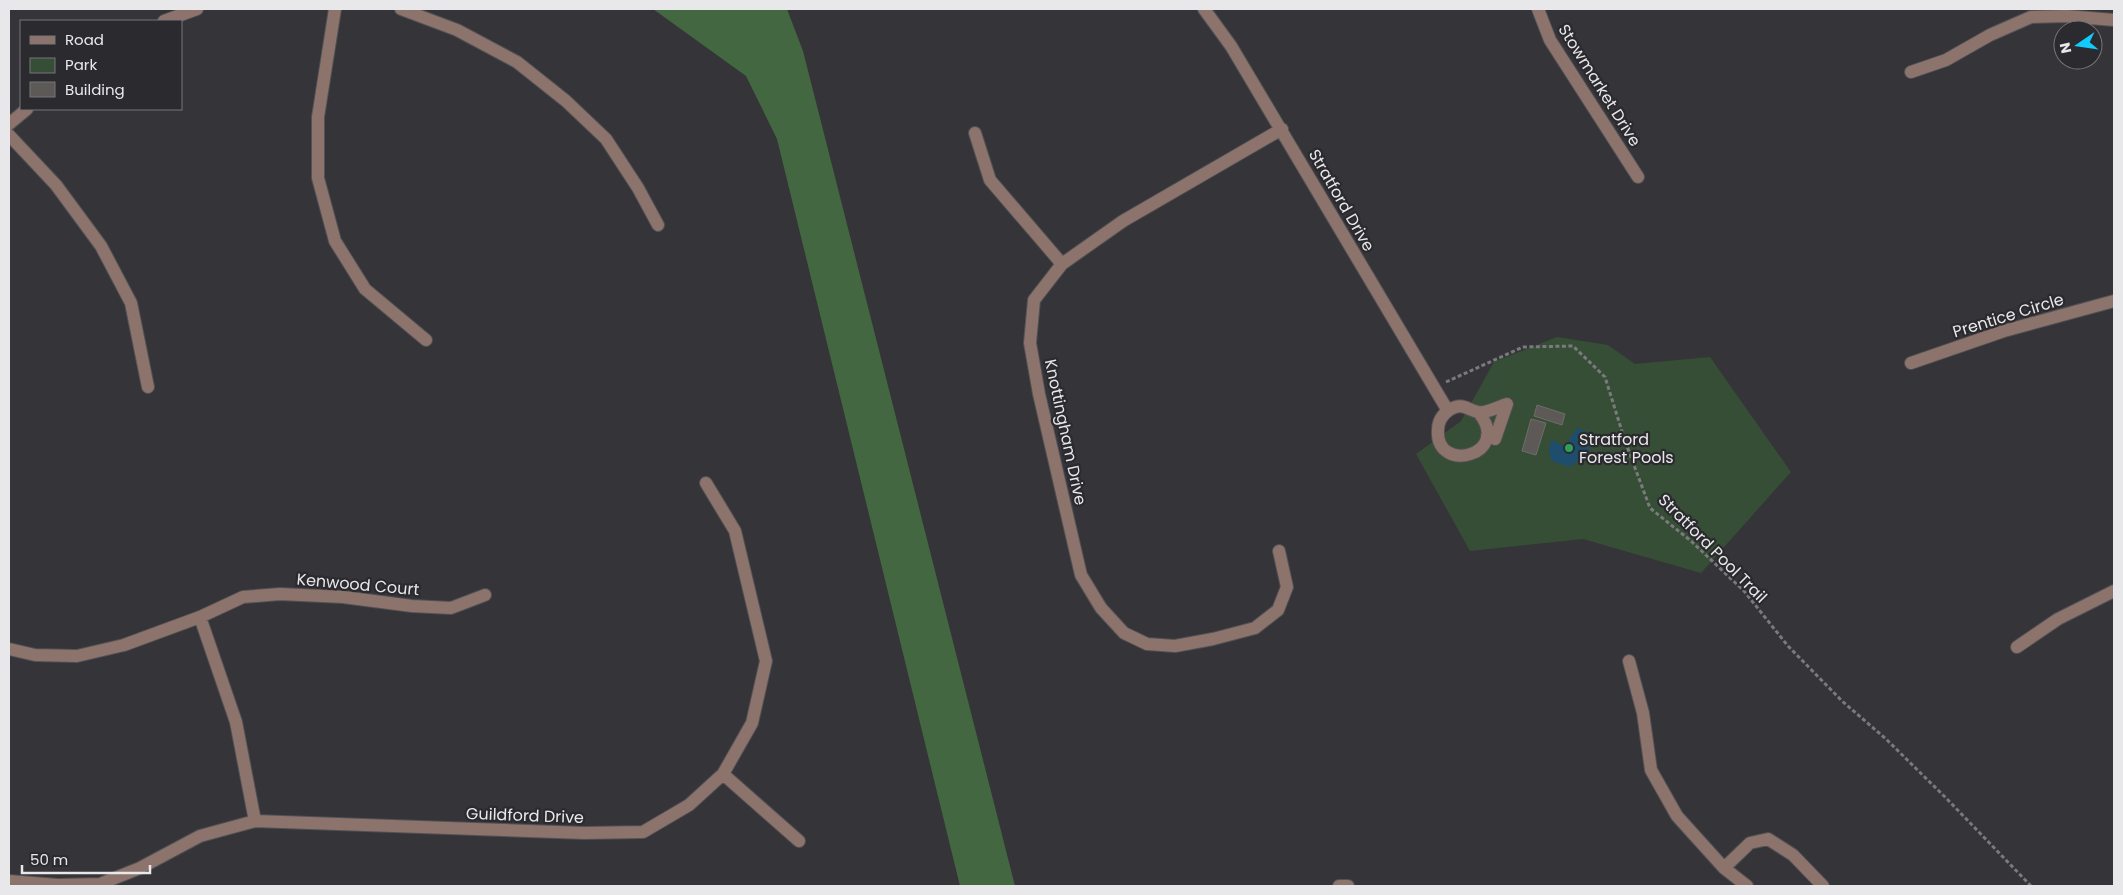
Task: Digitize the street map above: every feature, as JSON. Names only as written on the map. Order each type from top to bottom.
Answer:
[{"type":"street","points":[[167,20],[197,9]]},
{"type":"street","points":[[335,9],[318,116],[318,178],[335,241],[364,289],[426,340]]},
{"type":"street","points":[[401,9],[457,30],[517,62],[566,102],[606,138],[638,188],[658,225]]},
{"type":"street","name":"Stratford Drive","points":[[1204,9],[1231,46],[1282,129],[1448,411]]},
{"type":"street","name":"Stowmarket Drive","points":[[1538,9],[1550,40],[1638,177]]},
{"type":"street","points":[[1911,72],[1946,60],[1990,35],[2031,18],[2066,16],[2114,20]]},
{"type":"street","points":[[9,124],[26,110]]},
{"type":"street","name":"Knottingham Drive","points":[[1279,551],[1287,587],[1278,610],[1254,628],[1213,639],[1175,646],[1148,644],[1124,633],[1101,608],[1081,575],[1039,394],[1030,343],[1034,300],[1062,264],[1123,221],[1282,129]]},
{"type":"street","points":[[975,133],[990,180],[1062,264]]},
{"type":"street","points":[[9,135],[56,186],[102,246],[131,303],[148,387]]},
{"type":"street","name":"Prentice Circle","points":[[1911,362],[2004,330],[2114,301]]},
{"type":"street","points":[[1479,413],[1507,404],[1495,439],[1487,436]]},
{"type":"street","points":[[1463,406],[1479,413],[1484,419],[1487,436],[1484,444],[1472,454],[1464,456],[1449,452],[1439,440],[1437,432],[1442,417],[1448,411],[1463,406]]},
{"type":"street","name":"Guildford Drive","points":[[9,880],[58,885],[100,884],[140,868],[200,836],[255,821],[567,833],[643,832],[689,805],[723,774],[752,723],[766,661],[735,531],[706,483]]},
{"type":"street","points":[[2017,647],[2058,619],[2114,591]]},
{"type":"street","name":"Kenwood Court","points":[[9,649],[35,655],[77,656],[124,645],[200,617],[243,596],[280,594],[343,597],[412,606],[451,608],[485,595]]},
{"type":"street","points":[[200,617],[236,722],[255,821]]},
{"type":"street","points":[[1629,661],[1643,713],[1651,770],[1677,816],[1724,868],[1747,886]]},
{"type":"street","points":[[723,774],[799,841]]},
{"type":"street","points":[[1724,868],[1750,844],[1768,839],[1793,855],[1823,886]]},
{"type":"street","points":[[1339,886],[1348,886]]},
{"type":"path","name":"Stratford Pool Trail","points":[[1434,388],[1523,347],[1573,346],[1605,377],[1625,441],[1650,508],[1691,541],[1744,591],[1788,646],[1842,701],[1946,798],[2032,886]]},
{"type":"green space","points":[[653,9],[787,9],[803,51],[1015,886],[960,886],[777,139],[746,76]]},
{"type":"green space","points":[[1557,337],[1608,345],[1635,364],[1710,357],[1791,472],[1701,573],[1583,539],[1470,551],[1416,454],[1461,421],[1494,362]]},
{"type":"water","name":"Stratford Forest Pools","points":[[1577,428],[1593,434],[1589,451],[1570,467],[1552,461],[1549,451],[1551,440],[1565,446]]},
{"type":"building","points":[[1537,405],[1565,414],[1562,425],[1534,416]]},
{"type":"building","points":[[1531,419],[1546,423],[1536,455],[1522,451]]},
{"type":"place","name":"Stratford Forest Pools","points":[[1569,448]]}]
